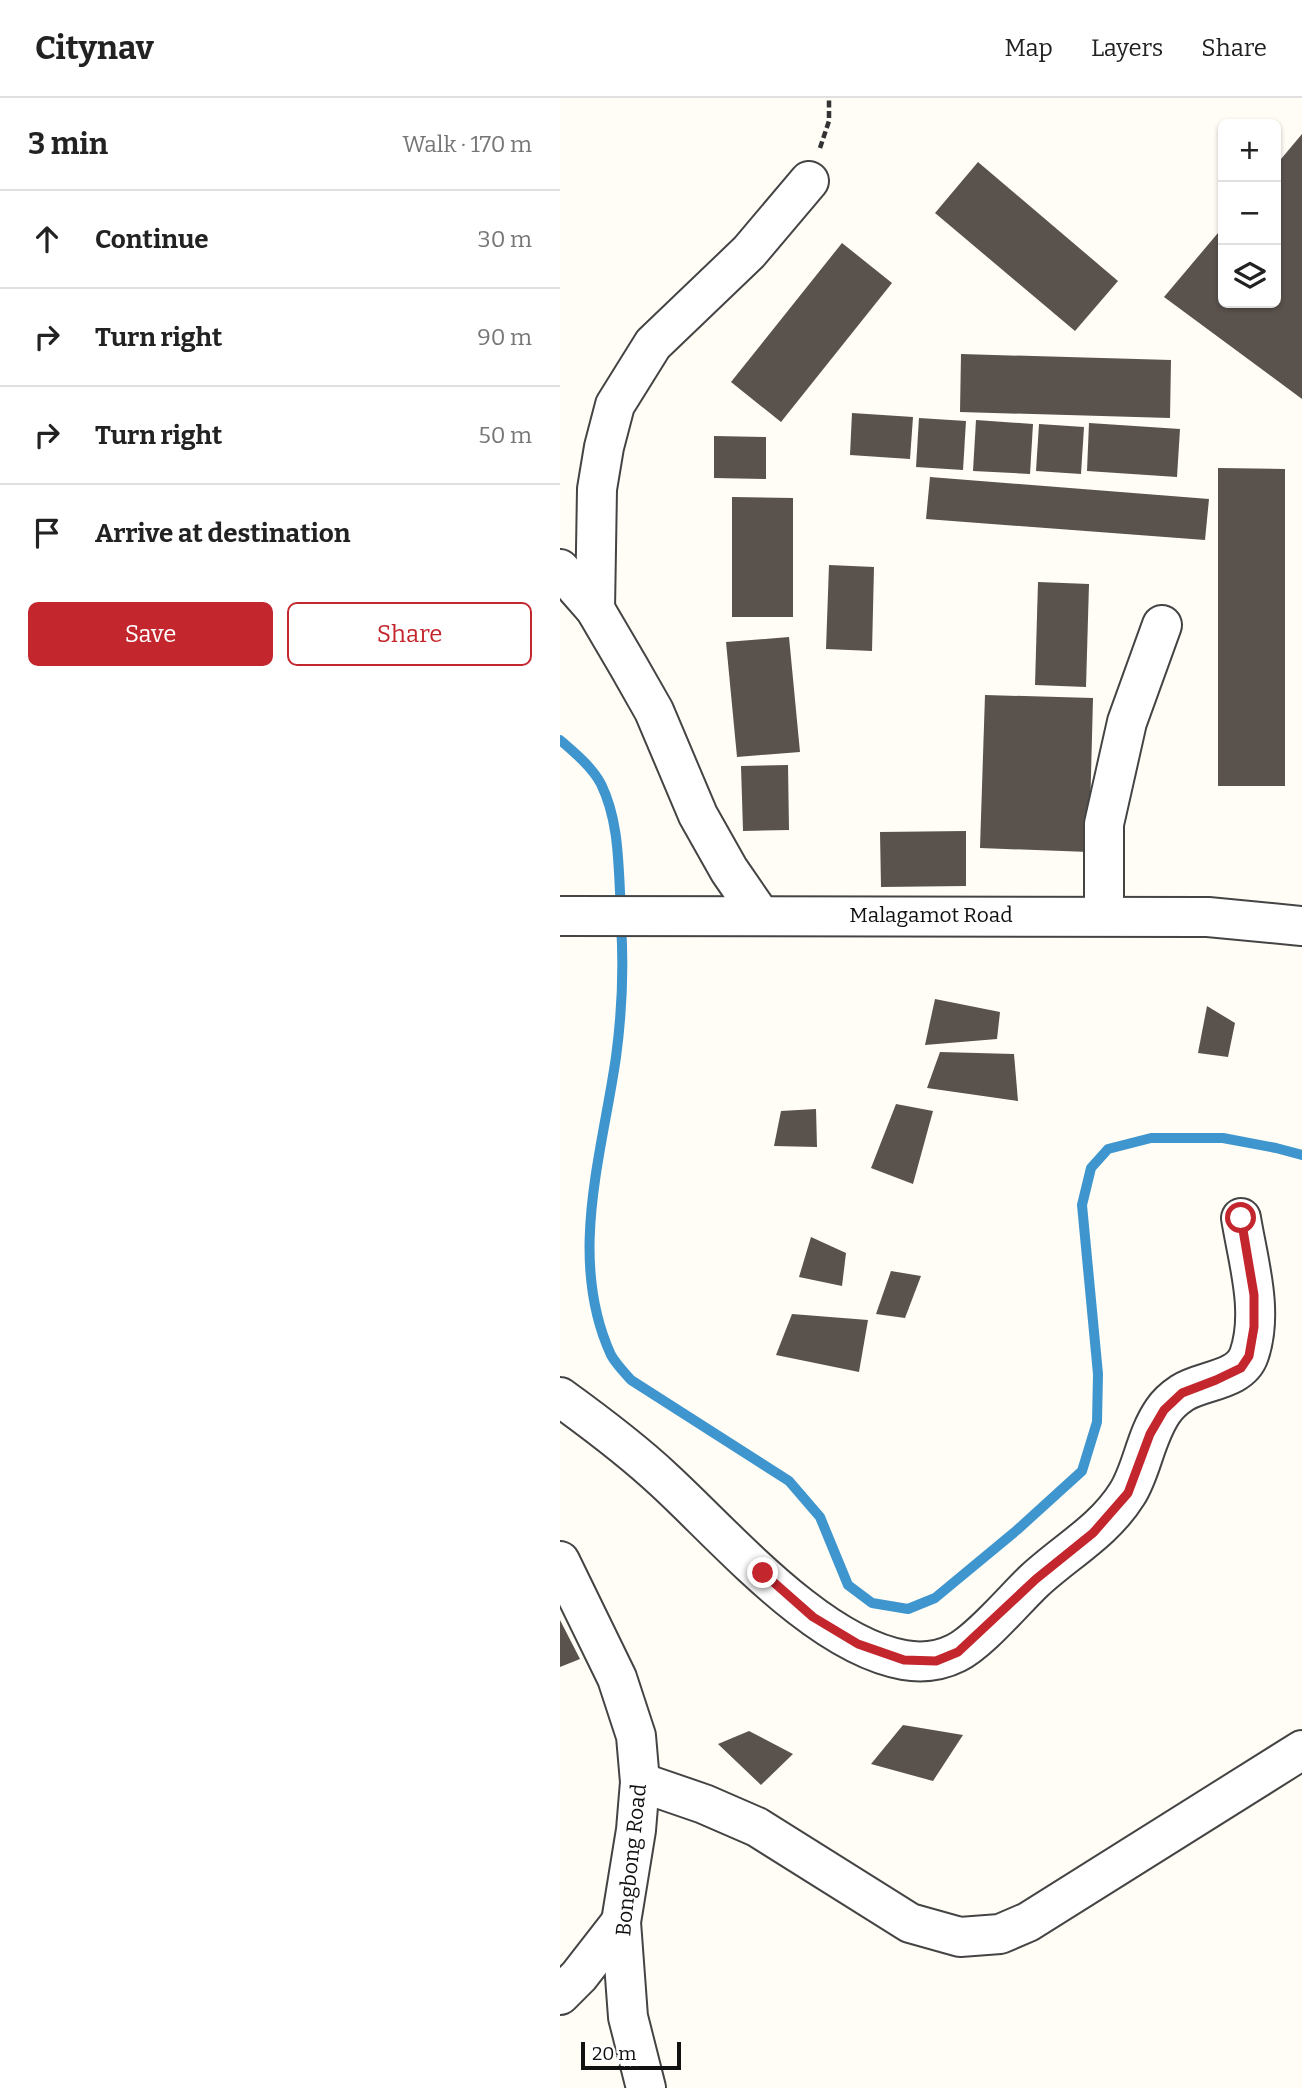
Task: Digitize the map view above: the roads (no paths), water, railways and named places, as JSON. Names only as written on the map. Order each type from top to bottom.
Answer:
[{"type":"street","points":[[595,609],[597,489],[615,405],[653,344],[749,253],[809,181]]},
{"type":"street","points":[[560,569],[595,609],[654,711],[712,842],[760,915]]},
{"type":"street","points":[[1104,915],[1104,824],[1127,722],[1162,625]]},
{"type":"street","name":"Malagamot Road","points":[[560,916],[1104,915],[1208,917],[1302,926]]},
{"type":"street","points":[[560,1397],[662,1477],[813,1617],[858,1644],[904,1660],[936,1661],[958,1652],[1036,1579],[1093,1533],[1128,1493],[1150,1434],[1164,1410],[1182,1393],[1241,1368],[1249,1356],[1254,1327],[1254,1295],[1241,1218]]},
{"type":"street","name":"Bongbong Road","points":[[560,1561],[617,1678],[636,1736],[640,1782],[636,1830],[621,1922],[628,2017],[646,2088]]},
{"type":"street","points":[[640,1782],[704,1804],[757,1827],[910,1923],[960,1937],[1000,1934],[1028,1922],[1302,1750]]},
{"type":"street","points":[[560,1995],[579,1976],[621,1922]]},
{"type":"waterway","points":[[560,740],[593,772],[607,799],[617,845],[621,909]]},
{"type":"waterway","points":[[621,924],[620,1024],[597,1169],[590,1244],[591,1282],[598,1319],[611,1355],[631,1380],[789,1481],[820,1517],[848,1585],[872,1603],[908,1609],[935,1598],[1017,1530],[1082,1471],[1097,1422],[1098,1374],[1082,1205],[1091,1168],[1108,1149],[1151,1138],[1223,1138],[1302,1155]]}]
